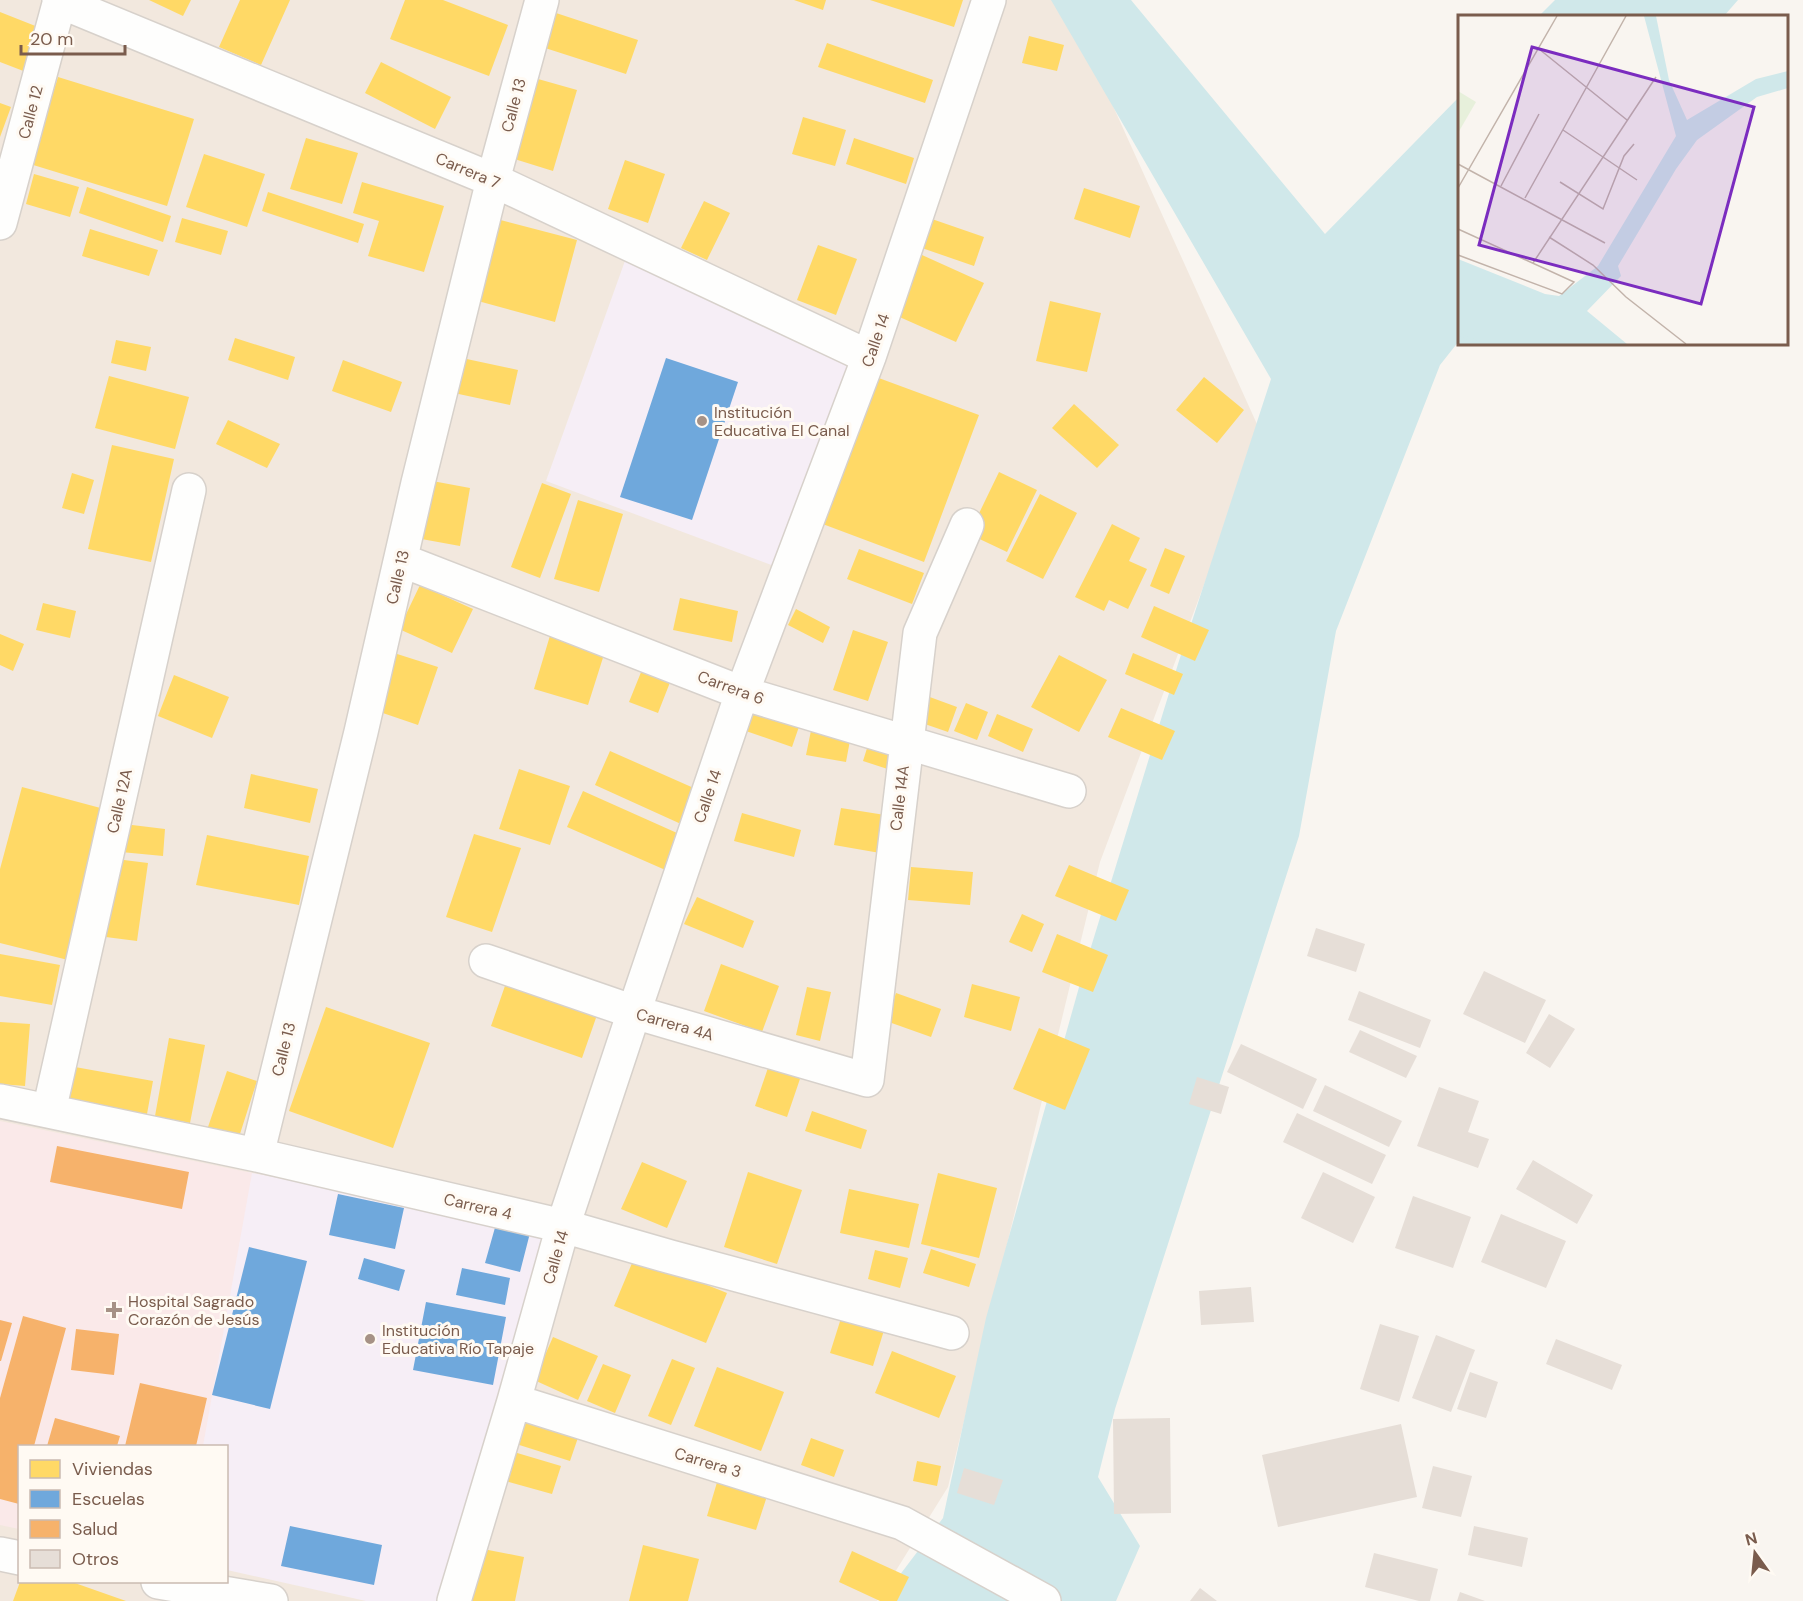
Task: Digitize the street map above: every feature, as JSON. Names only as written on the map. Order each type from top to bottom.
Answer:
[{"type":"street","name":"Carrera 7","points":[[60,0],[493,180],[869,357]]},
{"type":"street","name":"Calle 12","points":[[0,223],[60,0]]},
{"type":"street","name":"Calle 13","points":[[258,1155],[493,180],[542,0]]},
{"type":"street","name":"Calle 14","points":[[454,1601],[563,1226],[634,1012],[742,693],[869,357],[989,0]]},
{"type":"street","name":"Calle 12A","points":[[49,1111],[189,490]]},
{"type":"street","name":"Calle 14A","points":[[867,1080],[905,742],[920,633],[967,525]]},
{"type":"street","name":"Carrera 6","points":[[400,560],[742,693],[1069,791]]},
{"type":"street","name":"Carrera 4A","points":[[486,961],[634,1012],[867,1080]]},
{"type":"street","name":"Carrera 4","points":[[0,1101],[258,1155],[563,1226],[951,1332]]},
{"type":"street","name":"Carrera 3","points":[[514,1401],[902,1523],[1044,1601]]},
{"type":"street","points":[[0,1554],[18,1558]]},
{"type":"street","points":[[169,1583],[271,1601]]},
{"type":"shaded area","points":[[0,0],[1060,0],[1084,42],[1261,433],[1100,862],[948,1487],[877,1601],[0,1601]]},
{"type":"shaded area","name":"Institución Educativa El Canal","points":[[626,258],[859,361],[782,569],[546,481]]},
{"type":"shaded area","name":"Hospital Sagrado Corazón de Jesús","points":[[0,1121],[252,1173],[203,1445],[18,1445],[18,1529],[0,1525]]},
{"type":"shaded area","name":"Institución Educativa Río Tapaje","points":[[247,1172],[554,1232],[443,1601],[366,1601],[228,1570],[228,1445],[201,1445]]},
{"type":"water","points":[[1051,0],[1131,0],[1325,234],[1458,98],[1458,342],[1440,365],[1336,631],[1299,836],[1115,1409],[1098,1477],[1140,1546],[1116,1601],[880,1601],[943,1518],[986,1318],[1083,973],[1178,664],[1271,379]]},
{"type":"water","points":[[1555,0],[1738,0],[1725,15],[1540,15]]},
{"type":"building: Viviendas","points":[[149,0],[191,0],[183,16]]},
{"type":"building: Viviendas","points":[[240,0],[290,0],[261,65],[219,47]]},
{"type":"building: Viviendas","points":[[405,0],[443,0],[508,25],[489,76],[390,39]]},
{"type":"building: Viviendas","points":[[794,0],[826,0],[823,10]]},
{"type":"building: Viviendas","points":[[870,0],[963,0],[954,27]]},
{"type":"building: Viviendas","points":[[0,12],[43,29],[26,72],[0,62]]},
{"type":"building: Viviendas","points":[[553,12],[638,40],[626,74],[542,47]]},
{"type":"building: Viviendas","points":[[1029,36],[1064,45],[1057,71],[1022,63]]},
{"type":"building: Viviendas","points":[[827,43],[933,80],[925,103],[818,67]]},
{"type":"building: Viviendas","points":[[381,62],[451,97],[435,129],[365,93]]},
{"type":"building: Viviendas","points":[[58,77],[194,119],[167,206],[30,164]]},
{"type":"building: Viviendas","points":[[531,77],[577,90],[553,171],[508,157]]},
{"type":"building: Viviendas","points":[[0,103],[11,107],[0,137]]},
{"type":"building: Viviendas","points":[[803,117],[846,130],[835,166],[792,154]]},
{"type":"building: Viviendas","points":[[306,138],[358,153],[342,204],[290,189]]},
{"type":"building: Viviendas","points":[[854,138],[914,158],[906,184],[846,164]]},
{"type":"building: Viviendas","points":[[204,154],[265,174],[247,227],[186,207]]},
{"type":"building: Viviendas","points":[[625,160],[665,174],[648,223],[608,209]]},
{"type":"building: Viviendas","points":[[34,174],[79,187],[70,217],[26,204]]},
{"type":"building: Viviendas","points":[[362,182],[444,206],[424,272],[368,256],[379,221],[353,213]]},
{"type":"building: Viviendas","points":[[87,187],[171,216],[163,242],[79,213]]},
{"type":"building: Viviendas","points":[[1084,188],[1140,206],[1130,238],[1074,219]]},
{"type":"building: Viviendas","points":[[268,192],[364,224],[358,243],[262,211]]},
{"type":"building: Viviendas","points":[[704,201],[730,213],[707,260],[681,248]]},
{"type":"building: Viviendas","points":[[489,217],[577,240],[555,322],[467,298]]},
{"type":"building: Viviendas","points":[[182,218],[228,231],[221,255],[175,242]]},
{"type":"building: Viviendas","points":[[929,218],[984,237],[974,266],[919,247]]},
{"type":"building: Viviendas","points":[[90,229],[158,250],[149,276],[82,256]]},
{"type":"building: Viviendas","points":[[818,245],[857,259],[836,315],[797,300]]},
{"type":"building: Viviendas","points":[[922,255],[984,283],[956,342],[895,315]]},
{"type":"building: Viviendas","points":[[1050,301],[1101,313],[1087,372],[1036,361]]},
{"type":"building: Viviendas","points":[[235,338],[295,357],[288,380],[228,360]]},
{"type":"building: Viviendas","points":[[116,340],[151,347],[146,371],[111,363]]},
{"type":"building: Viviendas","points":[[462,358],[518,370],[510,405],[454,393]]},
{"type":"building: Viviendas","points":[[343,360],[402,382],[391,412],[332,391]]},
{"type":"building: Viviendas","points":[[109,376],[189,397],[175,449],[95,428]]},
{"type":"building: Viviendas","points":[[876,377],[979,415],[924,562],[820,523]]},
{"type":"building: Viviendas","points":[[1204,377],[1244,410],[1217,443],[1176,410]]},
{"type":"building: Viviendas","points":[[1074,404],[1119,445],[1097,468],[1052,428]]},
{"type":"building: Viviendas","points":[[228,420],[280,444],[267,468],[216,444]]},
{"type":"building: Viviendas","points":[[112,445],[174,459],[151,562],[88,549]]},
{"type":"building: Viviendas","points":[[999,472],[1037,490],[1007,552],[969,534]]},
{"type":"building: Viviendas","points":[[72,473],[94,480],[84,514],[62,508]]},
{"type":"building: Viviendas","points":[[427,480],[470,488],[460,546],[416,538]]},
{"type":"building: Viviendas","points":[[542,483],[571,494],[540,578],[511,567]]},
{"type":"building: Viviendas","points":[[1040,494],[1077,513],[1043,579],[1006,561]]},
{"type":"building: Viviendas","points":[[578,500],[623,514],[599,592],[554,579]]},
{"type":"building: Viviendas","points":[[1112,524],[1140,538],[1129,561],[1147,569],[1128,609],[1109,600],[1104,611],[1075,597]]},
{"type":"building: Viviendas","points":[[1165,548],[1185,556],[1169,594],[1150,586]]},
{"type":"building: Viviendas","points":[[859,549],[924,573],[912,604],[847,579]]},
{"type":"building: Viviendas","points":[[420,585],[473,609],[452,653],[399,629]]},
{"type":"building: Viviendas","points":[[680,598],[738,611],[732,642],[673,630]]},
{"type":"building: Viviendas","points":[[43,603],[76,611],[70,638],[36,630]]},
{"type":"building: Viviendas","points":[[1154,606],[1209,630],[1195,661],[1141,637]]},
{"type":"building: Viviendas","points":[[796,609],[830,627],[823,643],[788,625]]},
{"type":"building: Viviendas","points":[[552,629],[607,645],[588,705],[534,689]]},
{"type":"building: Viviendas","points":[[853,630],[888,642],[868,701],[833,690]]},
{"type":"building: Viviendas","points":[[0,634],[24,644],[13,671],[0,665]]},
{"type":"building: Viviendas","points":[[650,650],[678,662],[658,713],[629,702]]},
{"type":"building: Viviendas","points":[[394,653],[438,667],[418,725],[374,710]]},
{"type":"building: Viviendas","points":[[1133,653],[1183,674],[1174,695],[1125,674]]},
{"type":"building: Viviendas","points":[[1059,655],[1107,680],[1079,732],[1031,707]]},
{"type":"building: Viviendas","points":[[174,675],[229,697],[212,738],[158,716]]},
{"type":"building: Viviendas","points":[[927,696],[957,707],[948,732],[919,722]]},
{"type":"building: Viviendas","points":[[754,698],[803,715],[792,747],[743,730]]},
{"type":"building: Viviendas","points":[[966,703],[988,712],[977,740],[954,731]]},
{"type":"building: Viviendas","points":[[1121,708],[1175,731],[1162,760],[1108,737]]},
{"type":"building: Viviendas","points":[[997,714],[1033,729],[1023,752],[988,736]]},
{"type":"building: Viviendas","points":[[814,716],[853,724],[846,762],[806,755]]},
{"type":"building: Viviendas","points":[[874,726],[909,776],[863,761]]},
{"type":"building: Viviendas","points":[[610,751],[696,789],[681,824],[595,785]]},
{"type":"building: Viviendas","points":[[519,769],[570,786],[550,845],[499,829]]},
{"type":"building: Viviendas","points":[[251,774],[318,789],[310,823],[244,808]]},
{"type":"building: Viviendas","points":[[22,787],[108,810],[68,960],[0,943],[0,869]]},
{"type":"building: Viviendas","points":[[583,791],[686,837],[670,872],[567,827]]},
{"type":"building: Viviendas","points":[[841,808],[910,819],[903,857],[834,845]]},
{"type":"building: Viviendas","points":[[742,813],[801,830],[794,857],[734,841]]},
{"type":"building: Viviendas","points":[[124,824],[165,829],[163,856],[121,852]]},
{"type":"building: Viviendas","points":[[474,834],[521,848],[492,932],[446,917]]},
{"type":"building: Viviendas","points":[[207,835],[309,856],[299,905],[196,885]]},
{"type":"building: Viviendas","points":[[108,858],[148,863],[137,941],[98,936]]},
{"type":"building: Viviendas","points":[[1069,865],[1129,890],[1116,921],[1055,896]]},
{"type":"building: Viviendas","points":[[911,867],[973,872],[970,905],[908,900]]},
{"type":"building: Viviendas","points":[[697,897],[754,921],[743,948],[684,924]]},
{"type":"building: Viviendas","points":[[1022,914],[1044,924],[1032,952],[1009,942]]},
{"type":"building: Viviendas","points":[[1057,934],[1108,955],[1093,992],[1042,972]]},
{"type":"building: Viviendas","points":[[0,954],[60,965],[52,1005],[0,996]]},
{"type":"building: Viviendas","points":[[721,964],[779,986],[762,1032],[704,1011]]},
{"type":"building: Viviendas","points":[[506,983],[597,1015],[582,1058],[491,1026]]},
{"type":"building: Viviendas","points":[[972,984],[1020,997],[1011,1031],[964,1017]]},
{"type":"building: Viviendas","points":[[807,987],[831,992],[820,1041],[796,1035]]},
{"type":"building: Viviendas","points":[[896,993],[941,1009],[931,1037],[886,1021]]},
{"type":"building: Viviendas","points":[[326,1007],[430,1043],[393,1148],[289,1111]]},
{"type":"building: Viviendas","points":[[0,1022],[30,1024],[25,1086],[0,1084]]},
{"type":"building: Viviendas","points":[[1039,1028],[1090,1049],[1065,1110],[1013,1089]]},
{"type":"building: Viviendas","points":[[169,1038],[205,1045],[190,1123],[155,1116]]},
{"type":"building: Viviendas","points":[[770,1062],[802,1073],[787,1117],[755,1106]]},
{"type":"building: Viviendas","points":[[75,1067],[153,1081],[147,1114],[69,1101]]},
{"type":"building: Viviendas","points":[[227,1071],[257,1081],[239,1137],[208,1127]]},
{"type":"building: Viviendas","points":[[812,1111],[867,1130],[861,1149],[805,1131]]},
{"type":"building: Viviendas","points":[[642,1162],[687,1181],[667,1228],[621,1209]]},
{"type":"building: Viviendas","points":[[748,1172],[802,1190],[777,1264],[724,1247]]},
{"type":"building: Viviendas","points":[[938,1173],[997,1188],[979,1258],[921,1244]]},
{"type":"building: Viviendas","points":[[849,1189],[919,1204],[909,1248],[840,1233]]},
{"type":"building: Viviendas","points":[[931,1249],[976,1264],[969,1287],[923,1273]]},
{"type":"building: Viviendas","points":[[875,1250],[908,1258],[900,1288],[868,1279]]},
{"type":"building: Viviendas","points":[[635,1256],[727,1293],[706,1343],[614,1306]]},
{"type":"building: Viviendas","points":[[842,1315],[885,1327],[873,1366],[830,1353]]},
{"type":"building: Viviendas","points":[[553,1337],[598,1356],[578,1400],[534,1380]]},
{"type":"building: Viviendas","points":[[892,1351],[956,1376],[939,1418],[875,1393]]},
{"type":"building: Viviendas","points":[[672,1359],[695,1368],[671,1425],[648,1416]]},
{"type":"building: Viviendas","points":[[603,1364],[631,1375],[615,1413],[587,1401]]},
{"type":"building: Viviendas","points":[[717,1367],[784,1392],[761,1451],[694,1426]]},
{"type":"building: Viviendas","points":[[525,1407],[582,1426],[570,1461],[513,1443]]},
{"type":"building: Viviendas","points":[[811,1438],[844,1450],[834,1477],[801,1465]]},
{"type":"building: Viviendas","points":[[507,1450],[561,1466],[552,1494],[498,1479]]},
{"type":"building: Viviendas","points":[[917,1461],[941,1466],[937,1486],[913,1481]]},
{"type":"building: Viviendas","points":[[718,1479],[768,1493],[756,1530],[707,1516]]},
{"type":"building: Viviendas","points":[[643,1545],[699,1559],[688,1601],[629,1601]]},
{"type":"building: Viviendas","points":[[473,1547],[524,1557],[515,1601],[462,1601]]},
{"type":"building: Viviendas","points":[[852,1551],[909,1577],[897,1601],[880,1601],[839,1582]]},
{"type":"building: Viviendas","points":[[20,1583],[75,1583],[126,1601],[13,1601]]},
{"type":"building: Escuelas","points":[[666,358],[738,382],[692,520],[620,497]]},
{"type":"building: Escuelas","points":[[338,1194],[404,1208],[395,1249],[329,1235]]},
{"type":"building: Escuelas","points":[[496,1224],[530,1233],[520,1272],[485,1263]]},
{"type":"building: Escuelas","points":[[249,1247],[307,1261],[270,1409],[212,1395]]},
{"type":"building: Escuelas","points":[[364,1258],[405,1270],[399,1291],[358,1279]]},
{"type":"building: Escuelas","points":[[462,1268],[510,1278],[505,1305],[456,1295]]},
{"type":"building: Escuelas","points":[[426,1302],[506,1317],[493,1385],[413,1370]]},
{"type":"building: Escuelas","points":[[290,1526],[382,1545],[374,1585],[281,1566]]},
{"type":"building: Salud","points":[[57,1146],[189,1172],[182,1209],[50,1182]]},
{"type":"building: Salud","points":[[23,1316],[66,1328],[34,1445],[18,1445],[18,1504],[0,1499],[0,1398]]},
{"type":"building: Salud","points":[[0,1320],[12,1323],[1,1361],[0,1361]]},
{"type":"building: Salud","points":[[76,1329],[119,1334],[114,1375],[71,1370]]},
{"type":"building: Salud","points":[[140,1383],[207,1398],[196,1445],[125,1445]]},
{"type":"building: Salud","points":[[55,1418],[120,1436],[117,1445],[47,1445]]},
{"type":"building: Otros","points":[[1316,928],[1365,944],[1356,972],[1307,956]]},
{"type":"building: Otros","points":[[1484,971],[1546,1000],[1525,1043],[1463,1014]]},
{"type":"building: Otros","points":[[1359,991],[1431,1020],[1420,1048],[1348,1020]]},
{"type":"building: Otros","points":[[1549,1014],[1575,1029],[1550,1068],[1526,1053]]},
{"type":"building: Otros","points":[[1360,1030],[1417,1056],[1406,1078],[1349,1052]]},
{"type":"building: Otros","points":[[1241,1044],[1317,1079],[1303,1109],[1227,1072]]},
{"type":"building: Otros","points":[[1197,1077],[1229,1087],[1221,1114],[1189,1104]]},
{"type":"building: Otros","points":[[1325,1085],[1402,1121],[1389,1147],[1313,1111]]},
{"type":"building: Otros","points":[[1439,1087],[1479,1101],[1468,1132],[1489,1139],[1478,1168],[1417,1146]]},
{"type":"building: Otros","points":[[1297,1113],[1386,1155],[1372,1184],[1283,1142]]},
{"type":"building: Otros","points":[[1533,1160],[1593,1195],[1577,1224],[1516,1189]]},
{"type":"building: Otros","points":[[1323,1172],[1375,1197],[1353,1243],[1301,1218]]},
{"type":"building: Otros","points":[[1413,1196],[1471,1217],[1453,1268],[1395,1248]]},
{"type":"building: Otros","points":[[1501,1214],[1566,1241],[1546,1288],[1481,1262]]},
{"type":"building: Otros","points":[[1251,1287],[1254,1322],[1201,1325],[1199,1291]]},
{"type":"building: Otros","points":[[1380,1324],[1419,1336],[1399,1402],[1360,1389]]},
{"type":"building: Otros","points":[[1436,1335],[1475,1350],[1451,1412],[1412,1398]]},
{"type":"building: Otros","points":[[1556,1339],[1622,1365],[1612,1390],[1546,1364]]},
{"type":"building: Otros","points":[[1470,1372],[1498,1382],[1486,1418],[1457,1409]]},
{"type":"building: Otros","points":[[1170,1418],[1171,1513],[1114,1514],[1113,1419]]},
{"type":"building: Otros","points":[[1401,1424],[1417,1497],[1278,1527],[1262,1455]]},
{"type":"building: Otros","points":[[1433,1466],[1472,1476],[1461,1517],[1422,1508]]},
{"type":"building: Otros","points":[[964,1468],[1003,1480],[994,1505],[957,1493]]},
{"type":"building: Otros","points":[[1474,1526],[1528,1538],[1522,1567],[1468,1555]]},
{"type":"building: Otros","points":[[1374,1553],[1438,1569],[1430,1601],[1419,1601],[1365,1587]]},
{"type":"building: Otros","points":[[1200,1588],[1217,1601],[1190,1601]]},
{"type":"building: Otros","points":[[1460,1592],[1485,1601],[1457,1601]]},
{"type":"place","name":"Institución Educativa El Canal","points":[[702,421]]},
{"type":"place","name":"Hospital Sagrado Corazón de Jesús","points":[[114,1310]]},
{"type":"place","name":"Institución Educativa Río Tapaje","points":[[370,1339]]}]
